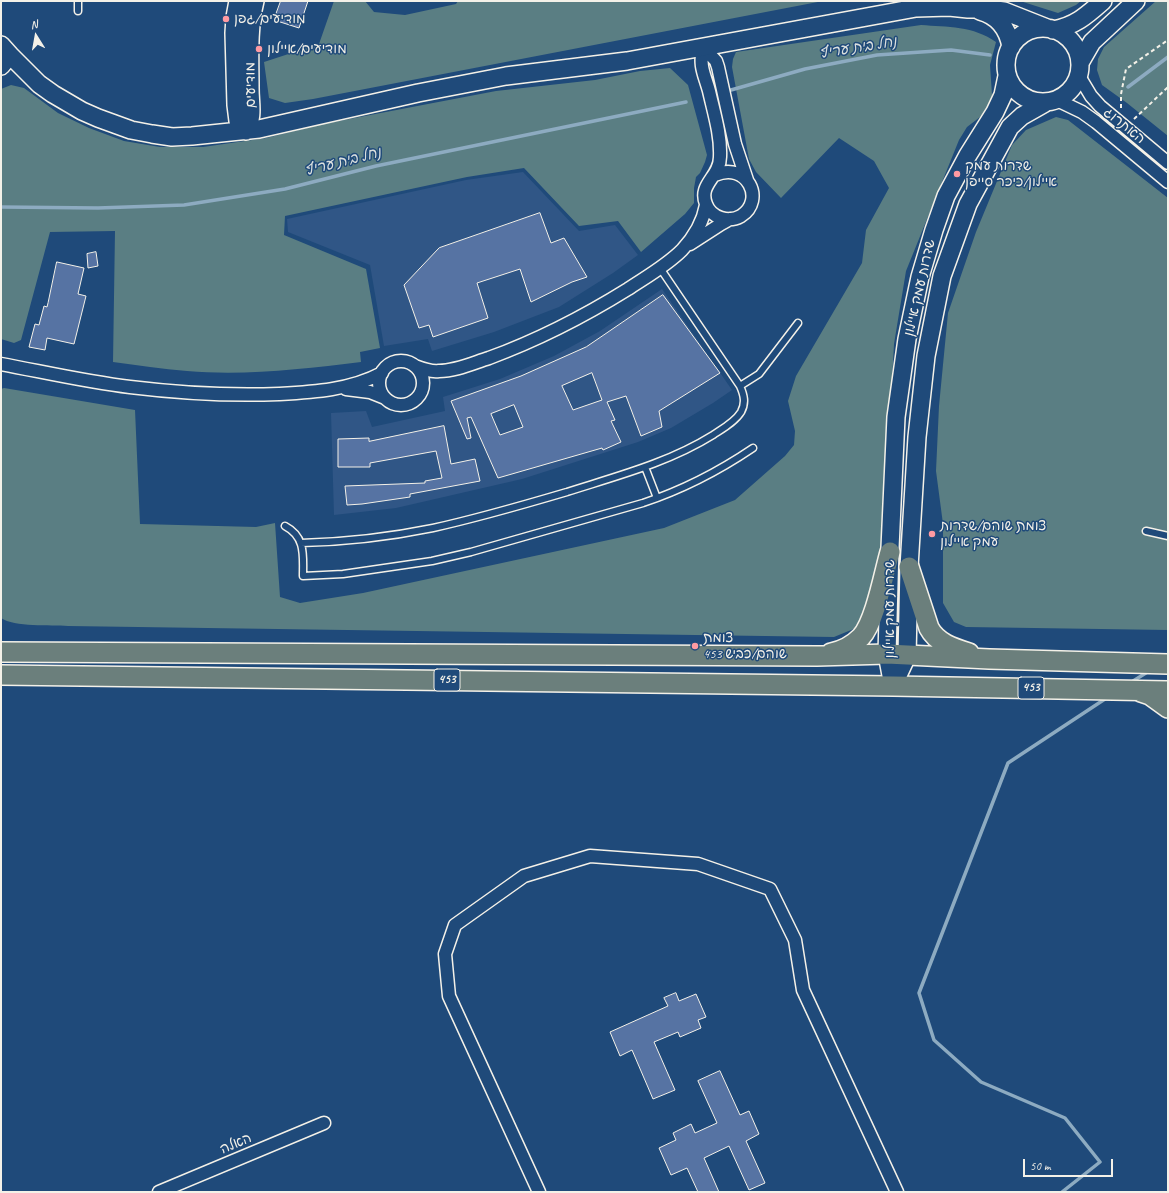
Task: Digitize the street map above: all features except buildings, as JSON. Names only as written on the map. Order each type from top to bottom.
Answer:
[{"type":"main road","name":"מודיעים","points":[[238,1],[234,33],[236,105],[238,121],[246,131]]},
{"type":"main road","name":"מודיעים","points":[[246,131],[251,117],[250,54],[252,20],[255,1]]},
{"type":"main road","points":[[1103,1],[1076,23],[1065,28],[1038,29],[1022,35],[1011,47],[1007,56],[1007,76],[1013,87],[1022,96],[1033,101],[1051,101],[1063,97],[1076,84],[1080,68],[1092,42],[1136,1]]},
{"type":"main road","points":[[4,55],[39,84],[82,111],[115,125],[152,134],[172,136],[214,135],[259,129],[418,92],[506,76],[627,62],[908,10],[949,7],[983,12],[991,15],[1000,22],[1009,36],[1011,47]]},
{"type":"main road","points":[[968,9],[987,8],[1004,11],[1061,33],[1068,38],[1078,52],[1080,68]]},
{"type":"main road","name":"שדרות עמק איילון","points":[[894,686],[887,654],[890,552],[896,417],[907,339],[920,277],[946,196],[968,155],[995,112],[1003,94],[1007,76]]},
{"type":"main road","name":"שדרות עמק איילון","points":[[894,686],[907,656],[917,437],[926,356],[942,276],[968,204],[1010,127],[1022,116],[1051,101]]},
{"type":"main road","points":[[817,656],[839,651],[851,645],[861,637],[872,616],[890,552]]},
{"type":"main road","points":[[910,567],[929,628],[933,635],[944,644],[958,650],[989,659]]},
{"type":"main road","points":[[1,638],[7,642],[40,652]]},
{"type":"main road","name":"453","points":[[1,652],[817,656],[887,654],[989,659],[1168,664]]},
{"type":"main road","name":"453","points":[[1,675],[894,686],[1168,691]]},
{"type":"main road","points":[[1136,690],[1150,695],[1168,708]]},
{"type":"street","points":[[703,47],[701,60],[702,72],[709,92],[720,139],[719,167],[705,188],[704,197],[706,205],[714,215],[718,218],[730,220]]},
{"type":"street","points":[[703,47],[716,61],[718,66],[735,144],[746,180]]},
{"type":"street","name":"האתרוג","points":[[1080,68],[1091,96],[1100,106],[1168,163]]},
{"type":"street","name":"האתרוג","points":[[1051,101],[1082,112],[1168,182]]},
{"type":"street","points":[[682,249],[721,224],[744,214],[752,202],[753,195],[751,188],[744,176],[732,172],[722,172],[715,175]]},
{"type":"street","points":[[339,388],[370,392],[385,398],[392,403],[403,405],[410,404],[436,379],[455,369],[508,350],[557,329],[586,314],[660,268],[671,260],[692,237],[704,214],[706,205]]},
{"type":"street","points":[[385,398],[379,385],[382,374],[389,365],[396,362],[405,362],[438,372],[455,369]]},
{"type":"street","points":[[1,364],[129,387],[203,394],[235,395],[296,393],[339,388],[382,374]]},
{"type":"street","points":[[415,366],[422,377],[423,383],[421,393]]},
{"type":"street","points":[[538,1192],[449,996],[444,954],[455,925],[524,876],[590,856],[698,864],[770,889],[795,940],[803,990],[897,1192]]},
{"type":"street","name":"האלה","points":[[159,1192],[324,1123]]},
{"type":"lane","points":[[78,1],[78,11]]},
{"type":"lane","points":[[301,543],[325,543],[357,540],[433,528],[513,508],[645,467],[677,455],[699,444],[723,429],[734,420],[743,407],[744,399],[740,386],[660,268]]},
{"type":"lane","points":[[740,386],[759,374],[798,323]]},
{"type":"lane","points":[[285,526],[298,535],[301,543],[303,552],[302,576],[342,574],[385,569],[432,561],[471,552],[657,498],[693,483],[753,448]]},
{"type":"lane","points":[[645,467],[657,498]]},
{"type":"lane","points":[[1146,531],[1168,536]]},
{"type":"path","points":[[1121,113],[1121,94],[1126,69],[1168,40]]},
{"type":"path","points":[[1132,122],[1168,87]]},
{"type":"shaded area","points":[[523,172],[579,231],[615,225],[638,255],[613,273],[559,307],[494,332],[432,351],[428,339],[384,346],[370,265],[288,232],[287,219],[466,180]]},
{"type":"shaded area","points":[[662,289],[732,390],[671,428],[638,442],[522,479],[396,508],[334,515],[331,413],[366,411],[372,427],[445,411],[443,397],[500,379],[554,356],[600,331]]},
{"type":"green space","points":[[334,1],[365,1],[374,12],[405,15],[456,4],[458,1],[823,1],[313,99],[285,103],[269,98],[264,62],[319,44]]},
{"type":"green space","points":[[1020,1],[1081,1],[1076,5],[1058,13]]},
{"type":"green space","points":[[1156,1],[1168,1],[1168,136],[1102,85],[1097,70],[1098,59],[1104,47]]},
{"type":"green space","points":[[921,25],[969,30],[988,37],[996,42],[990,65],[992,95],[990,104],[984,114],[967,127],[959,140],[906,271],[894,344],[883,548],[865,617],[856,628],[834,637],[68,626],[23,624],[7,621],[1,618],[1,389],[4,388],[135,410],[140,524],[256,527],[275,523],[280,597],[300,603],[363,593],[664,528],[735,500],[785,456],[794,445],[795,431],[788,401],[796,376],[862,263],[866,230],[889,188],[874,161],[839,138],[781,198],[756,172],[749,159],[732,67],[733,59],[736,52]]},
{"type":"green space","points":[[670,68],[688,85],[707,155],[700,173],[696,177],[694,203],[685,214],[641,252],[618,221],[579,226],[524,168],[467,177],[285,216],[284,235],[366,269],[380,348],[360,352],[361,362],[274,371],[230,373],[187,371],[113,362],[115,231],[50,232],[21,340],[14,343],[1,339],[1,89],[11,85],[24,88],[58,113],[89,128],[124,141],[160,147],[203,147],[266,138],[323,124],[496,91],[595,80],[640,71]]},
{"type":"green space","points":[[1056,117],[1068,120],[1168,198],[1168,630],[966,627],[954,622],[943,603],[943,524],[936,471],[939,406],[948,313],[976,232],[1012,145],[1026,130]]},
{"type":"waterway","name":"נחל בית עריף","points":[[731,90],[805,69],[877,55],[951,50],[990,55]]},
{"type":"waterway","name":"נחל בית עריף","points":[[1128,87],[1168,57]]},
{"type":"waterway","name":"נחל בית עריף","points":[[1,207],[98,208],[184,205],[285,189],[376,166],[686,102]]},
{"type":"waterway","points":[[1130,683],[1149,671]]},
{"type":"waterway","points":[[1062,1192],[1100,1162],[1065,1118],[981,1082],[934,1040],[919,993],[1008,763],[1108,697]]},
{"type":"place","name":"מודיעים/גפן","points":[[226,19]]},
{"type":"place","name":"מודיעים/איילון","points":[[259,49]]},
{"type":"place","name":"שדרות עמק איילון/כיכר סייפן","points":[[957,174]]},
{"type":"place","name":"צומת שוהם/שדרות עמק איילון","points":[[932,534]]},
{"type":"place","name":"צומת שוהם/כביש 453","points":[[695,646]]}]
